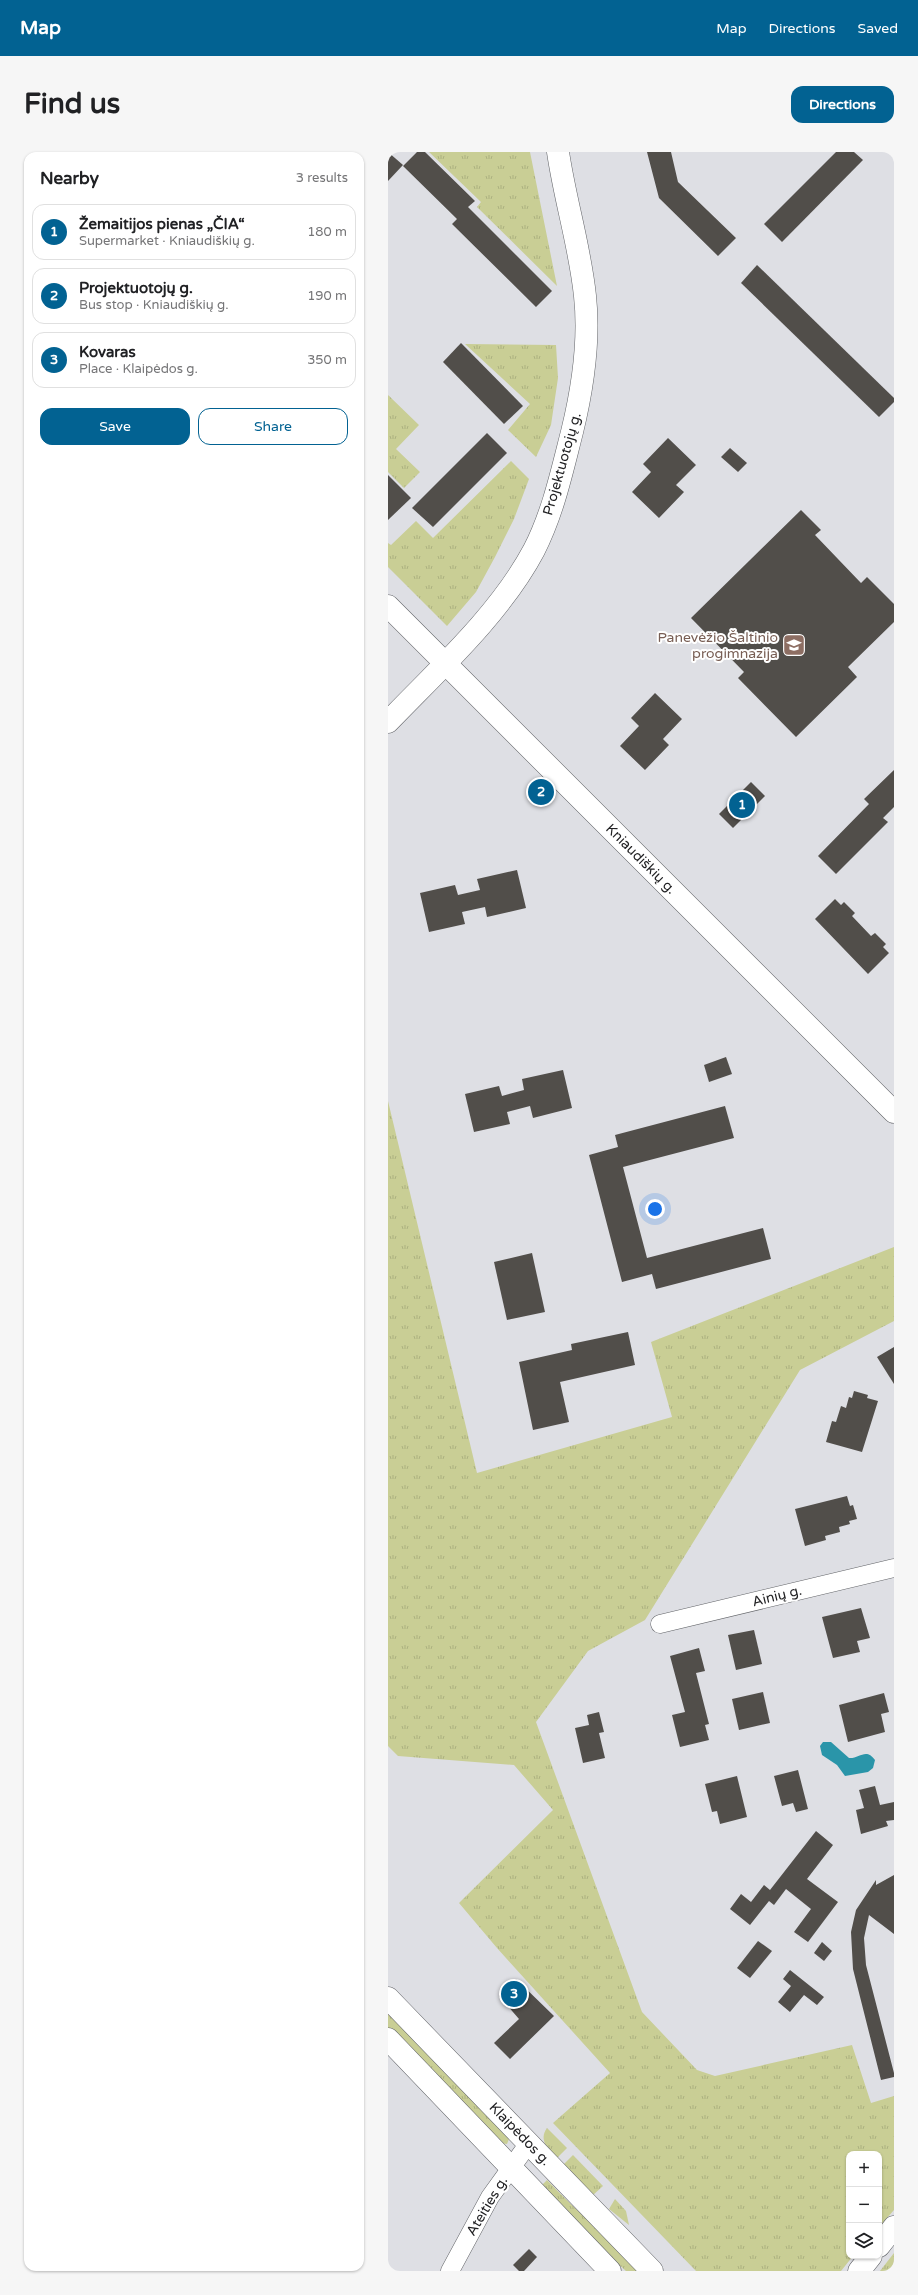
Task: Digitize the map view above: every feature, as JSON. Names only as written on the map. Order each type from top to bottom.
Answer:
[{"type":"main road","name":"Projektuotojų g.","points":[[388,722],[446,662],[490,612],[513,582],[534,550],[560,482],[582,390],[588,339],[585,296],[558,152]]},
{"type":"main road","name":"Kniaudiškių g.","points":[[388,606],[446,662],[894,1112]]},
{"type":"main road","name":"Klaipėdos g.","points":[[388,1998],[652,2271]]},
{"type":"main road","points":[[388,2039],[610,2271]]},
{"type":"main road","points":[[882,2242],[894,2227]]},
{"type":"main road","points":[[859,2271],[869,2259]]},
{"type":"street","name":"Ainių g.","points":[[660,1624],[894,1568]]},
{"type":"street","name":"Ateities g.","points":[[450,2271],[490,2197],[529,2143]]},
{"type":"green space","points":[[429,152],[530,152],[557,286],[477,207],[481,202]]},
{"type":"green space","points":[[465,344],[556,345],[558,378],[551,425],[536,457],[508,430],[530,404]]},
{"type":"green space","points":[[388,395],[419,425],[396,449],[420,472],[404,488],[388,472]]},
{"type":"green space","points":[[511,461],[529,479],[514,519],[476,592],[447,626],[388,567],[388,543],[391,545],[416,521],[433,538]]},
{"type":"green space","points":[[388,1101],[477,1473],[672,1417],[651,1342],[894,1247],[894,1321],[800,1370],[645,1620],[588,1651],[536,1722],[642,2012],[697,2070],[715,2076],[852,2045],[871,2103],[894,2096],[894,2210],[882,2224],[882,2151],[846,2151],[846,2259],[851,2259],[841,2271],[696,2271],[553,2123],[610,2073],[497,1948],[459,1903],[553,1810],[514,1765],[398,1756],[388,1746]]},
{"type":"green space","points":[[388,2008],[509,2139],[507,2144],[499,2143],[388,2028]]},
{"type":"green space","points":[[547,2128],[567,2148],[556,2159],[544,2141]]},
{"type":"green space","points":[[573,2155],[603,2186],[592,2196],[562,2166]]},
{"type":"green space","points":[[547,2180],[641,2271],[626,2271],[602,2249],[541,2186]]},
{"type":"green space","points":[[615,2199],[626,2211],[629,2225],[609,2209]]},
{"type":"green space","points":[[894,2253],[894,2271],[880,2271]]},
{"type":"water","points":[[823,1742],[831,1742],[849,1758],[862,1754],[869,1754],[875,1760],[873,1768],[868,1772],[845,1776],[837,1765],[822,1755],[820,1746]]},
{"type":"building","points":[[388,152],[403,165],[388,181]]},
{"type":"building","points":[[417,152],[425,152],[475,201],[468,207],[552,291],[536,307],[452,224],[457,219],[403,166]]},
{"type":"building","points":[[647,152],[671,152],[678,182],[736,238],[718,256],[659,198]]},
{"type":"building","points":[[836,152],[854,152],[863,160],[782,242],[764,224]]},
{"type":"building","points":[[757,265],[894,398],[894,402],[879,417],[741,283]]},
{"type":"building","points":[[461,343],[523,406],[504,424],[443,362]]},
{"type":"building","points":[[487,433],[507,453],[433,527],[412,508]]},
{"type":"building","points":[[668,438],[696,465],[676,485],[684,492],[659,518],[632,492],[651,472],[643,464]]},
{"type":"building","points":[[730,448],[747,463],[738,472],[721,457]]},
{"type":"building","points":[[388,475],[411,498],[388,520]]},
{"type":"building","name":"Panevėžio Šaltinio progimnazija","points":[[801,510],[821,530],[815,535],[861,583],[867,577],[894,604],[894,622],[848,667],[857,677],[796,737],[738,678],[744,672],[691,618]]},
{"type":"building","points":[[655,693],[682,719],[663,739],[669,745],[645,770],[620,746],[639,726],[631,718]]},
{"type":"building","points":[[894,770],[894,807],[883,818],[888,822],[836,874],[818,856],[869,804],[864,799]]},
{"type":"building","points":[[751,782],[765,796],[733,828],[719,814]]},
{"type":"building","points":[[517,870],[526,908],[487,917],[485,907],[462,912],[465,924],[429,932],[420,893],[455,885],[458,895],[480,890],[477,879]]},
{"type":"building","points":[[835,899],[841,905],[844,902],[855,913],[852,916],[871,936],[875,933],[886,944],[883,947],[889,953],[868,974],[815,919]]},
{"type":"building","points":[[726,1057],[732,1074],[709,1082],[704,1065]]},
{"type":"building","points":[[563,1070],[572,1108],[533,1118],[530,1106],[507,1112],[510,1124],[474,1132],[465,1094],[499,1086],[502,1096],[524,1090],[522,1079]]},
{"type":"building","points":[[725,1106],[734,1138],[623,1167],[647,1258],[763,1228],[771,1259],[656,1289],[652,1274],[622,1282],[589,1155],[618,1147],[615,1135]]},
{"type":"building","points":[[532,1253],[545,1312],[507,1320],[494,1262]]},
{"type":"building","points":[[628,1332],[635,1365],[560,1382],[569,1422],[533,1430],[519,1362],[572,1350],[571,1344]]},
{"type":"building","points":[[894,1347],[894,1384],[877,1357]]},
{"type":"building","points":[[854,1391],[868,1395],[867,1398],[878,1401],[862,1452],[826,1442],[832,1421],[836,1422],[841,1406],[846,1408],[849,1397],[852,1398]]},
{"type":"building","points":[[847,1496],[850,1506],[853,1505],[857,1519],[849,1521],[850,1524],[839,1527],[840,1532],[825,1536],[826,1540],[805,1546],[795,1509]]},
{"type":"building","points":[[861,1608],[870,1638],[857,1641],[860,1652],[833,1658],[822,1617]]},
{"type":"building","points":[[754,1630],[762,1664],[736,1670],[728,1635]]},
{"type":"building","points":[[699,1648],[705,1671],[696,1673],[709,1724],[705,1725],[709,1740],[680,1747],[672,1715],[685,1712],[670,1656]]},
{"type":"building","points":[[763,1692],[770,1723],[739,1730],[732,1699]]},
{"type":"building","points":[[884,1693],[889,1712],[881,1714],[885,1732],[848,1742],[839,1705]]},
{"type":"building","points":[[599,1712],[604,1732],[599,1733],[605,1758],[583,1763],[575,1728],[589,1725],[587,1715]]},
{"type":"building","points":[[798,1770],[808,1809],[796,1812],[793,1803],[782,1806],[774,1776]]},
{"type":"building","points":[[737,1776],[747,1817],[720,1824],[717,1811],[712,1812],[705,1784]]},
{"type":"building","points":[[875,1786],[880,1805],[894,1802],[894,1820],[886,1821],[888,1826],[861,1834],[856,1810],[864,1808],[859,1790]]},
{"type":"building","points":[[816,1831],[833,1845],[807,1879],[838,1902],[808,1942],[794,1932],[811,1909],[786,1889],[774,1905],[769,1901],[750,1925],[730,1909],[741,1894],[751,1902],[764,1885],[770,1890]]},
{"type":"building","points":[[894,1875],[894,1934],[869,1915],[864,1938],[866,1965],[894,2073],[894,2077],[881,2080],[853,1969],[851,1932],[856,1910],[876,1880],[876,1885]]},
{"type":"building","points":[[758,1941],[772,1951],[750,1978],[737,1968]]},
{"type":"building","points":[[822,1942],[832,1951],[824,1961],[814,1953]]},
{"type":"building","points":[[790,1970],[824,1997],[817,2005],[804,1995],[790,2012],[778,2002],[791,1986],[783,1979]]},
{"type":"building","points":[[516,1979],[554,2016],[510,2059],[494,2043],[519,2019],[499,1996]]},
{"type":"building","points":[[529,2249],[537,2257],[524,2271],[519,2271],[513,2265]]},
{"type":"place","name":"Panevėžio Šaltinio progimnazija","points":[[794,645]]},
{"type":"place","name":"Projektuotojų g.","points":[[541,792]]},
{"type":"place","name":"Žemaitijos pienas „ČIA“","points":[[742,805]]},
{"type":"place","name":"Kovaras","points":[[514,1994]]}]
